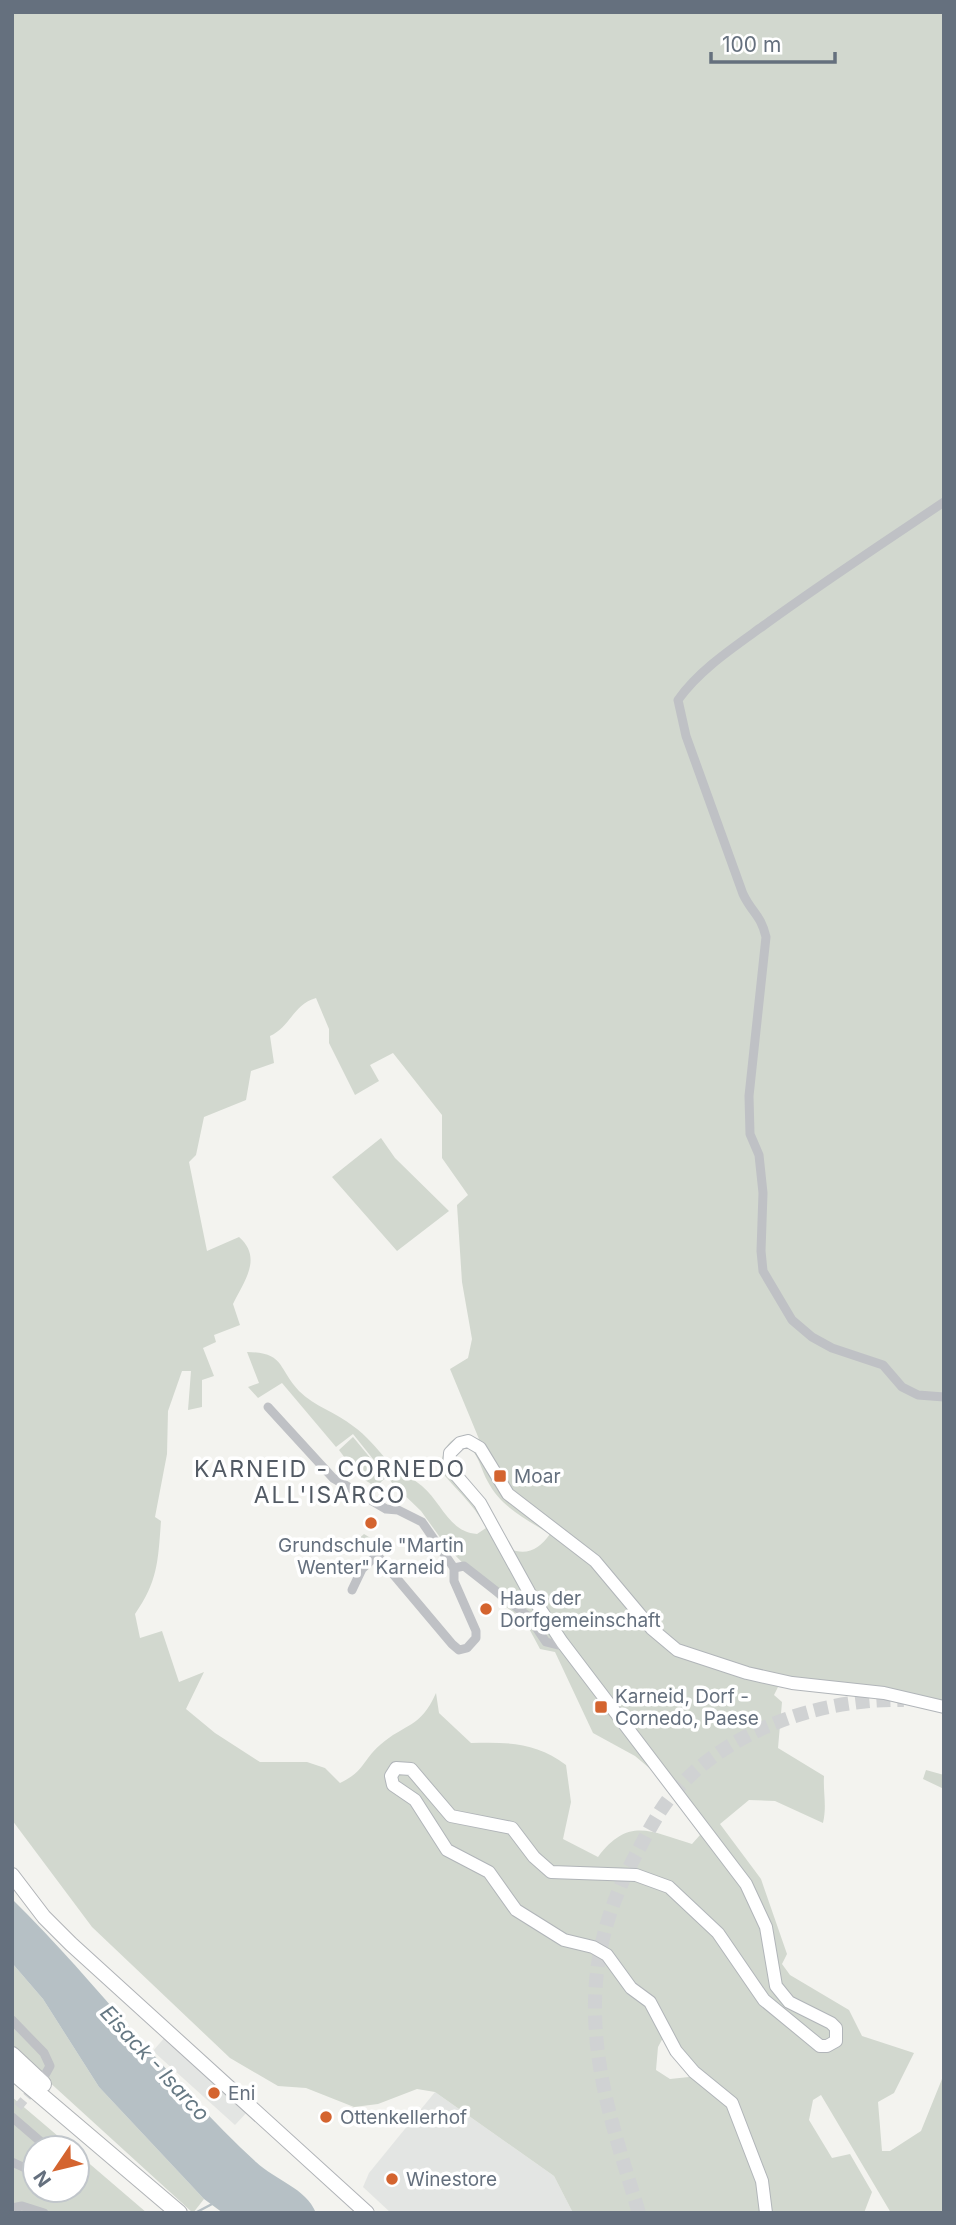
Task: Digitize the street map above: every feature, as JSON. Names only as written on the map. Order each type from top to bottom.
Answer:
[{"type":"highway","points":[[12,2055],[75,2113],[104,2149],[159,2206]]},
{"type":"highway","points":[[12,2071],[104,2149]]},
{"type":"highway","points":[[12,2084],[159,2206],[179,2213]]},
{"type":"main road","points":[[12,1875],[44,1917],[367,2213]]},
{"type":"street","points":[[944,502],[841,569],[746,639],[686,689],[678,700],[686,736],[743,894],[750,909],[762,919],[766,937],[749,1096],[750,1133],[759,1155],[764,1193],[761,1251],[763,1271],[792,1320],[812,1337],[832,1348],[883,1365],[902,1387],[918,1395],[944,1397]]},
{"type":"street","points":[[268,1406],[333,1478],[386,1509],[398,1510],[422,1522],[454,1568],[454,1581],[476,1631],[472,1644],[459,1650],[377,1555],[362,1569],[352,1590]]},
{"type":"street","points":[[766,2213],[762,2181],[732,2103],[695,2072],[676,2051],[650,2002],[631,1987],[607,1955],[593,1947],[578,1946],[564,1940],[516,1910],[489,1872],[447,1850],[415,1800],[393,1785],[391,1776],[396,1768],[411,1769],[451,1816],[512,1828],[534,1857],[551,1872],[636,1875],[669,1887],[718,1933],[764,2000],[820,2046],[832,2045],[838,2035],[836,2028],[789,2002],[776,1986],[766,1927],[746,1884],[562,1642],[529,1592],[480,1503],[449,1467],[450,1453],[460,1443],[468,1441],[480,1448],[508,1494],[595,1561],[652,1629],[677,1650],[747,1673],[792,1683],[884,1693],[944,1707]]},
{"type":"street","points":[[454,1568],[464,1566],[529,1617],[546,1642],[558,1645],[562,1642]]},
{"type":"street","points":[[12,2020],[44,2053],[50,2066],[45,2075]]},
{"type":"street","points":[[14,2112],[35,2134]]},
{"type":"street","points":[[12,2208],[22,2206],[44,2213]]},
{"type":"shaded area","points":[[12,12],[944,12],[944,1712],[884,1698],[778,1687],[774,1695],[782,1702],[778,1748],[824,1776],[823,1823],[775,1801],[749,1800],[720,1824],[761,1879],[787,1954],[782,1964],[790,1975],[849,2010],[862,2036],[914,2053],[894,2093],[878,2102],[882,2151],[890,2151],[921,2131],[944,2074],[944,2213],[891,2213],[821,2095],[813,2100],[809,2120],[832,2158],[850,2154],[872,2192],[864,2213],[573,2213],[554,2176],[435,2092],[417,2089],[378,2104],[354,2107],[306,2088],[278,2086],[230,2058],[92,1927],[12,1820]],"holes":[[[316,998],[329,1029],[329,1043],[355,1095],[379,1081],[370,1065],[393,1053],[442,1115],[442,1158],[468,1195],[457,1205],[462,1282],[472,1339],[468,1358],[450,1369],[479,1439],[462,1437],[450,1442],[440,1470],[470,1504],[486,1528],[477,1534],[459,1528],[422,1486],[387,1460],[358,1430],[299,1391],[274,1358],[247,1352],[259,1383],[248,1387],[258,1398],[282,1383],[336,1447],[353,1434],[393,1484],[421,1511],[447,1547],[505,1606],[525,1621],[540,1649],[555,1652],[593,1733],[635,1756],[654,1772],[700,1835],[692,1844],[652,1832],[631,1832],[609,1844],[598,1857],[563,1839],[571,1802],[566,1765],[555,1757],[520,1745],[471,1743],[439,1713],[436,1693],[418,1719],[380,1745],[359,1770],[340,1783],[325,1768],[307,1762],[260,1762],[215,1733],[186,1709],[204,1672],[179,1682],[162,1631],[140,1638],[135,1614],[153,1581],[158,1559],[161,1521],[155,1517],[167,1454],[168,1411],[182,1371],[191,1371],[188,1410],[202,1407],[202,1380],[214,1376],[203,1348],[216,1342],[214,1335],[240,1325],[233,1304],[251,1261],[250,1253],[239,1237],[207,1251],[189,1162],[196,1155],[204,1117],[246,1100],[251,1071],[274,1063],[270,1036],[283,1027],[302,1005]],[[470,1448],[500,1499],[550,1534],[542,1544],[522,1552],[509,1549],[453,1463],[456,1454]],[[664,2036],[689,2077],[670,2079],[656,2070],[658,2047]]]},
{"type":"shaded area","points":[[381,1138],[395,1158],[449,1211],[397,1251],[332,1177]]},
{"type":"shaded area","points":[[353,1437],[386,1477],[376,1487],[360,1477],[349,1457],[345,1458],[339,1450]]},
{"type":"shaded area","points":[[364,1534],[380,1544],[365,1555],[354,1543]]},
{"type":"shaded area","points":[[926,1770],[944,1775],[944,1789],[923,1779]]},
{"type":"shaded area","points":[[12,1963],[43,1999],[99,2087],[204,2199],[193,2213],[12,2048]]},
{"type":"shaded area","points":[[166,2036],[248,2111],[235,2125],[153,2051]]},
{"type":"shaded area","points":[[435,2092],[554,2176],[573,2213],[391,2213],[363,2187],[369,2173]]},
{"type":"shaded area","points":[[12,2097],[56,2134],[21,2134],[21,2204],[91,2204],[91,2165],[147,2213],[12,2213]]},
{"type":"water","name":"Eisack - Isarco","points":[[12,1899],[74,1964],[193,2099],[256,2162],[305,2197],[316,2213],[223,2213],[204,2199],[99,2087],[43,1999],[12,1963]]},
{"type":"waterway","points":[[195,2213],[214,2203]]},
{"type":"tunnel","points":[[639,2213],[604,2089],[595,2012],[597,1972],[604,1933],[616,1896],[633,1860],[671,1796],[693,1773],[747,1736],[808,1712],[840,1705],[904,1700]]},
{"type":"tunnel","points":[[18,2107],[35,2087]]},
{"type":"place","name":"Moar","points":[[500,1476]]},
{"type":"place","name":"Grundschule \"Martin Wenter\" Karneid","points":[[371,1523]]},
{"type":"place","name":"Haus der Dorfgemeinschaft","points":[[486,1609]]},
{"type":"place","name":"Karneid, Dorf - Cornedo, Paese","points":[[601,1707]]},
{"type":"place","name":"Eni","points":[[214,2093]]},
{"type":"place","name":"Ottenkellerhof","points":[[326,2117]]},
{"type":"place","name":"Winestore","points":[[392,2179]]},
{"type":"district","name":"KARNEID - CORNEDO ALL'ISARCO","points":[[330,1482]]}]
